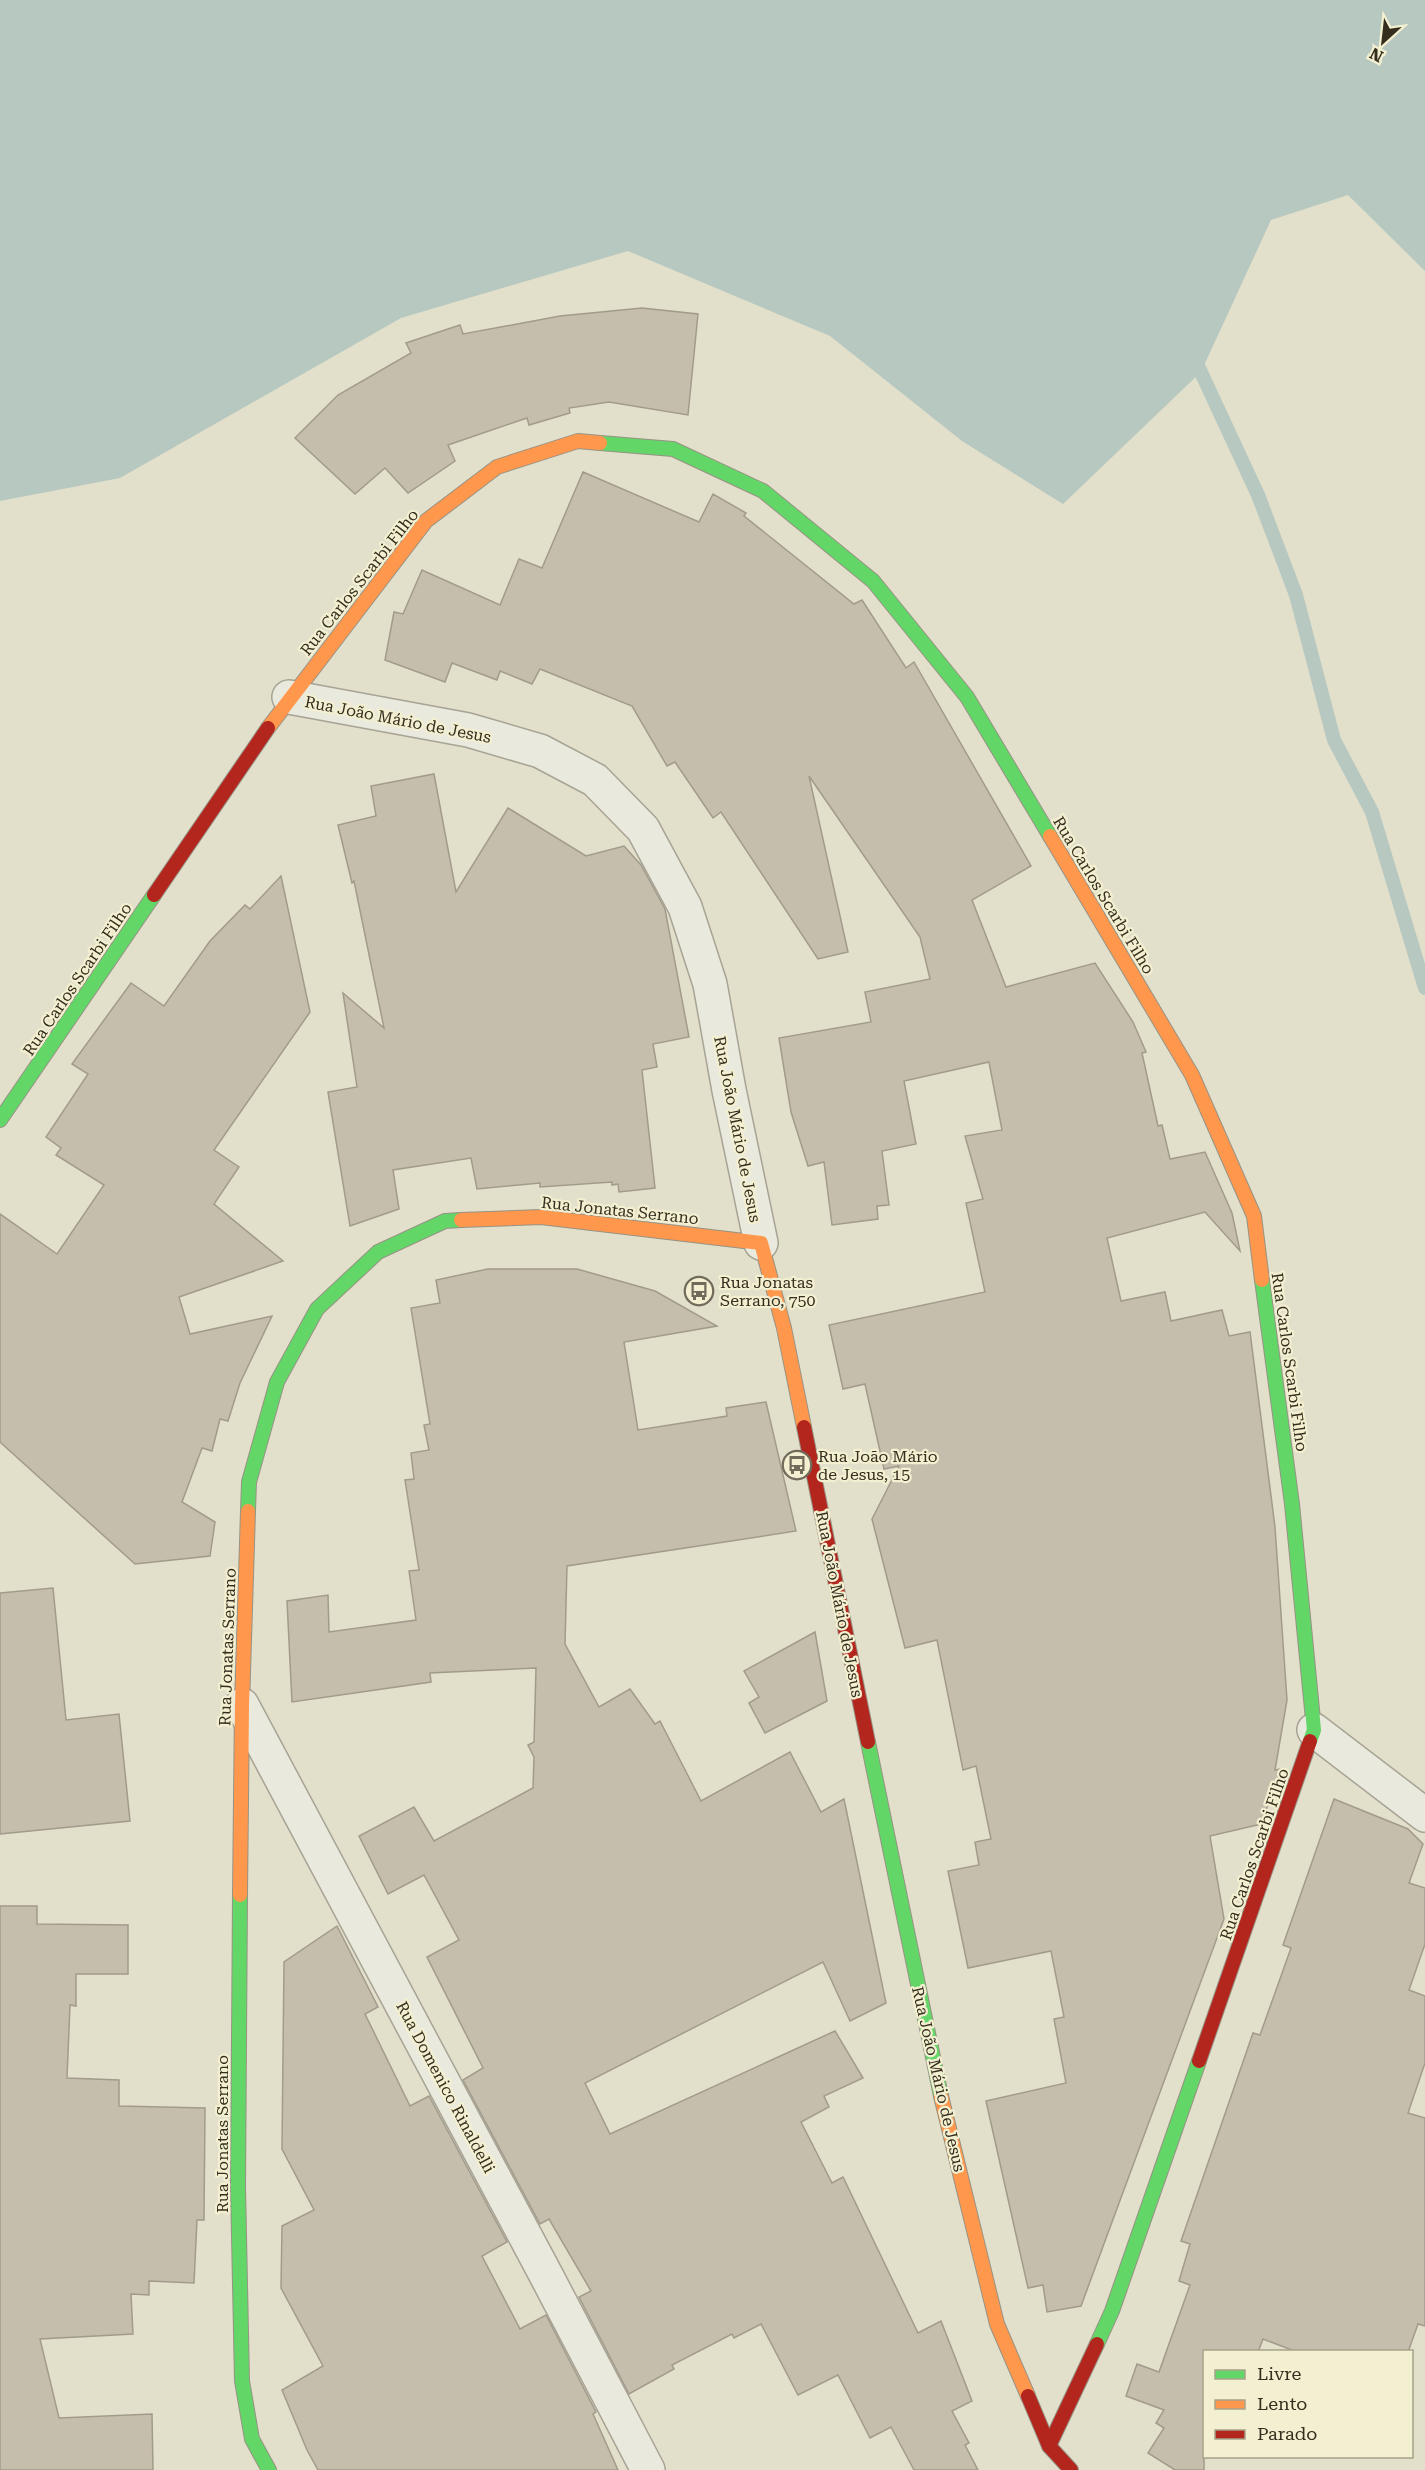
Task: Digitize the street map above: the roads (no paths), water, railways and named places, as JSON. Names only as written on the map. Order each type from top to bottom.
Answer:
[{"type":"street","name":"Rua Carlos Scarbi Filho","points":[[0,1120],[290,697],[426,521],[497,467],[578,441],[673,449],[764,491],[873,580],[967,696],[1192,1075],[1254,1216],[1293,1504],[1314,1730],[1112,2311],[1048,2446]]},
{"type":"street","name":"Rua João Mário de Jesus","points":[[290,697],[468,730],[540,751],[595,780],[643,829],[685,907],[710,984],[729,1090],[761,1243],[784,1328],[933,2063],[998,2325],[1048,2446],[1071,2470]]},
{"type":"street","name":"Rua Jonatas Serrano","points":[[269,2470],[252,2439],[242,2381],[238,2187],[242,1705],[249,1482],[277,1382],[317,1309],[378,1252],[445,1221],[541,1217],[761,1243]]},
{"type":"street","name":"Rua Domenico Rinaldelli","points":[[242,1705],[648,2470]]},
{"type":"street","points":[[1314,1730],[1425,1815]]},
{"type":"waterway","points":[[1193,355],[1258,495],[1296,595],[1334,740],[1372,812],[1425,988]]},
{"type":"place","name":"Rua Jonatas Serrano, 750","points":[[699,1291]]},
{"type":"place","name":"Rua João Mário de Jesus, 15","points":[[797,1465]]}]
